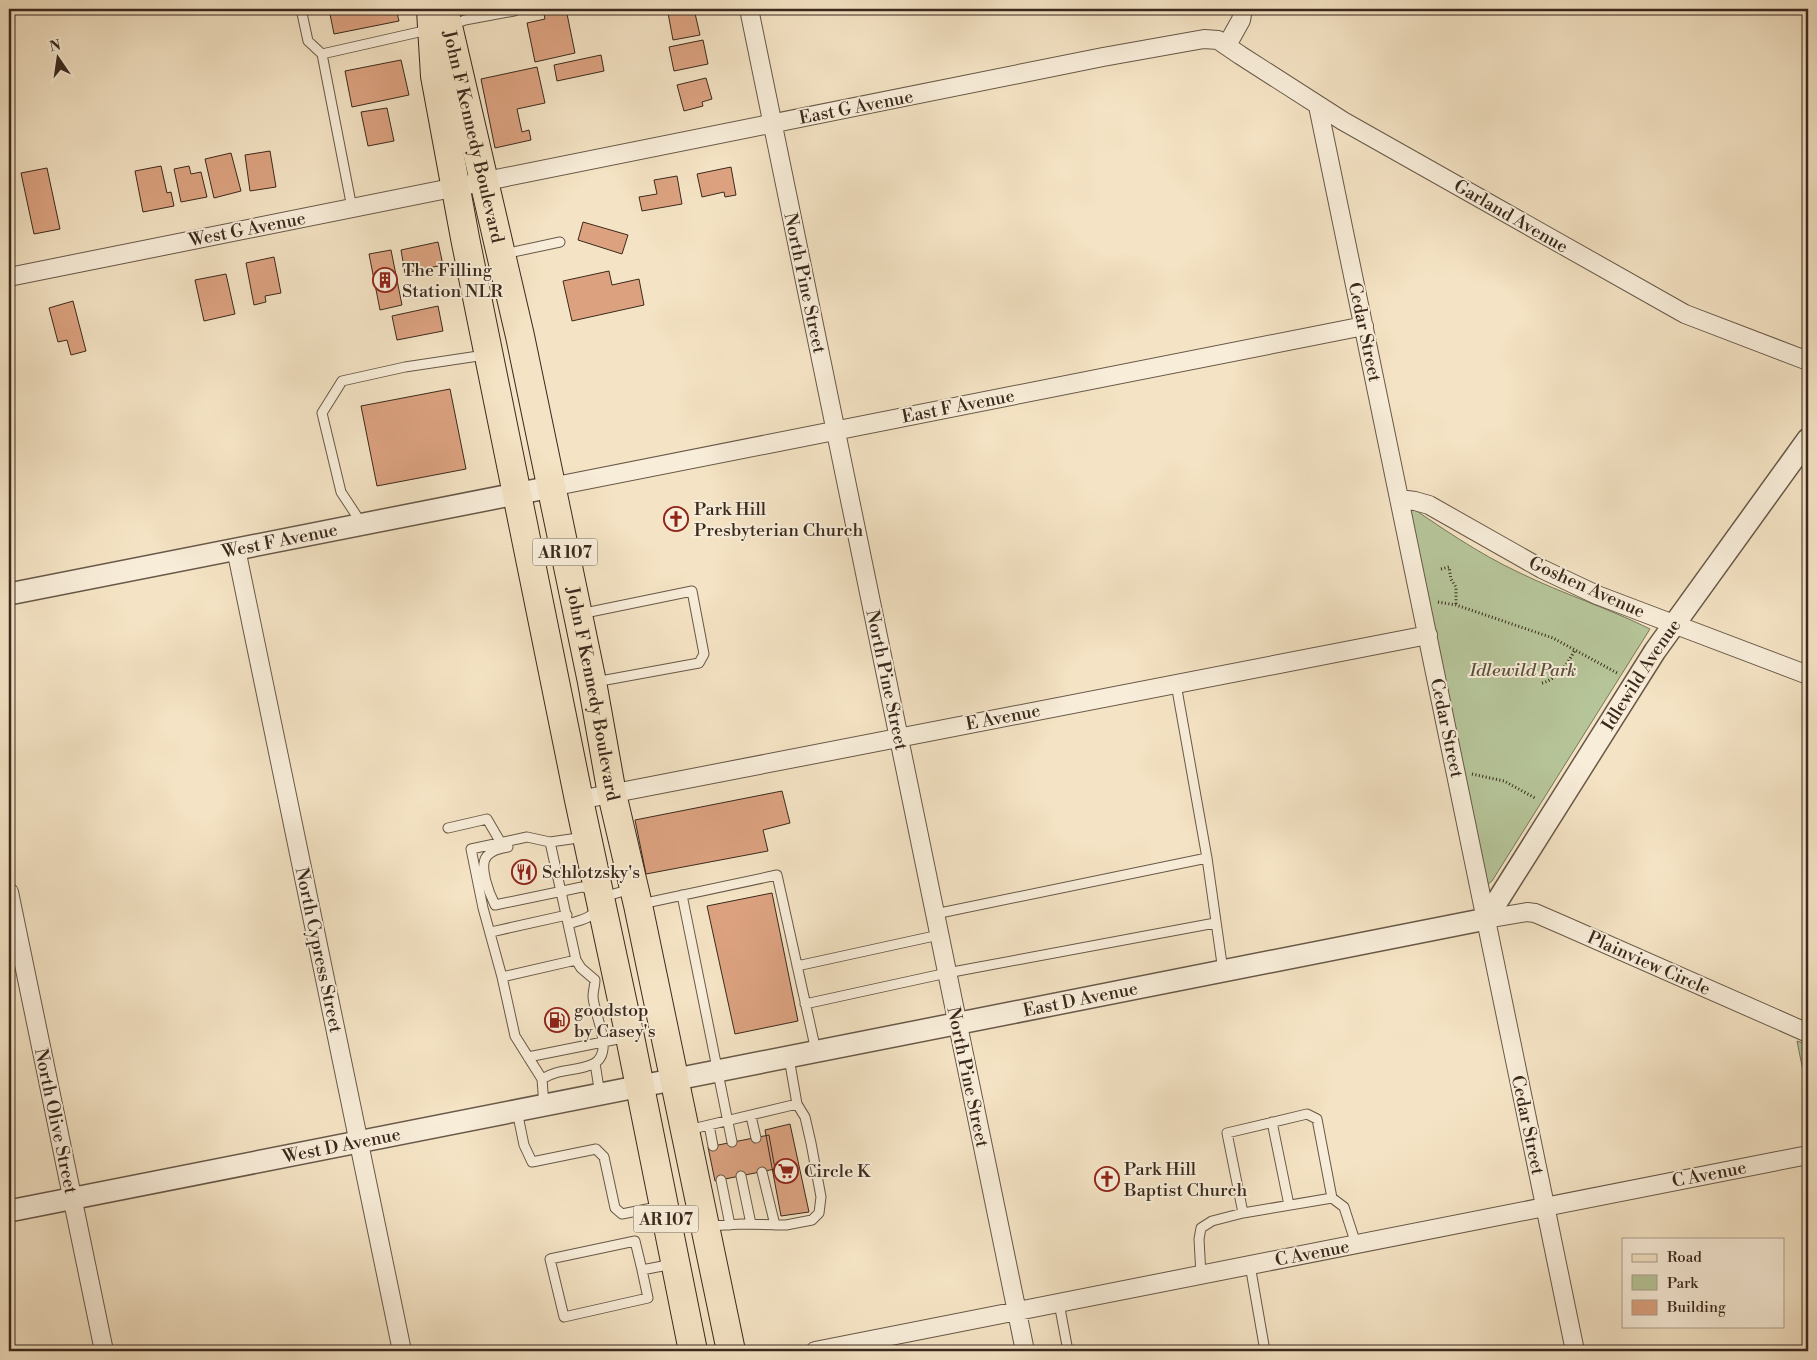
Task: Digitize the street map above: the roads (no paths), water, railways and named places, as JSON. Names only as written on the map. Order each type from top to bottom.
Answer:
[{"type":"main road","name":"John F Kennedy Boulevard","points":[[439,18],[484,182],[501,255],[578,614],[612,794],[675,1080],[697,1128],[718,1226],[731,1351]]},
{"type":"main road","name":"John F Kennedy Boulevard","points":[[439,18],[435,76],[465,238],[600,898],[606,977],[630,1037],[693,1351]]},
{"type":"street","name":"North Pine Street","points":[[749,9],[1025,1351]]},
{"type":"street","points":[[1227,45],[1240,20],[1243,9]]},
{"type":"street","name":"East G Avenue","points":[[484,182],[1103,57],[1204,39],[1218,40],[1227,45]]},
{"type":"street","name":"Garland Avenue","points":[[1227,45],[1240,56],[1343,121],[1685,314],[1808,361]]},
{"type":"street","name":"Cedar Street","points":[[1318,106],[1575,1351]]},
{"type":"street","name":"West G Avenue","points":[[9,277],[484,182]]},
{"type":"street","name":"East F Avenue","points":[[551,487],[1364,326]]},
{"type":"street","name":"Idlewild Avenue","points":[[1486,919],[1635,682],[1674,624],[1808,439]]},
{"type":"street","name":"West F Avenue","points":[[9,594],[551,487]]},
{"type":"street","name":"Goshen Avenue","points":[[1399,499],[1429,505],[1542,569],[1597,595],[1808,675]]},
{"type":"street","name":"North Cypress Street","points":[[236,549],[402,1351]]},
{"type":"street","name":"E Avenue","points":[[579,800],[1428,635]]},
{"type":"street","name":"North Olive Street","points":[[9,892],[104,1351]]},
{"type":"street","name":"Plainview Circle","points":[[1486,919],[1527,912],[1543,915],[1808,1033]]},
{"type":"street","name":"East D Avenue","points":[[675,1080],[1486,919]]},
{"type":"street","name":"West D Avenue","points":[[9,1212],[675,1080]]},
{"type":"street","name":"C Avenue","points":[[815,1351],[846,1348],[1017,1311],[1808,1155]]},
{"type":"lane","points":[[301,9],[308,41],[322,54],[352,208]]},
{"type":"lane","points":[[322,54],[439,18],[465,20],[518,9]]},
{"type":"lane","points":[[501,255],[560,242]]},
{"type":"lane","points":[[362,524],[342,492],[322,412],[342,380],[405,367],[488,354]]},
{"type":"lane","points":[[578,614],[692,592],[704,654],[699,663],[592,682]]},
{"type":"lane","points":[[1176,684],[1207,858],[1224,972]]},
{"type":"lane","points":[[448,828],[487,820],[501,843]]},
{"type":"lane","points":[[544,1106],[542,1079],[515,1036],[491,932],[483,908],[471,849],[527,837],[550,842],[588,836]]},
{"type":"lane","points":[[527,837],[520,844],[500,849],[486,857],[483,866],[490,896],[495,905],[582,887],[594,890],[600,898]]},
{"type":"lane","points":[[550,842],[576,960],[581,968],[606,977],[593,996],[603,1042],[603,1052],[595,1064],[600,1095]]},
{"type":"lane","points":[[935,914],[1207,858]]},
{"type":"lane","points":[[600,898],[682,895],[777,875],[816,1052]]},
{"type":"lane","points":[[682,895],[732,1142]]},
{"type":"lane","points":[[491,932],[590,917],[595,912],[600,898]]},
{"type":"lane","points":[[805,1004],[947,973],[1216,923]]},
{"type":"lane","points":[[797,966],[939,935]]},
{"type":"lane","points":[[502,977],[576,960]]},
{"type":"lane","points":[[528,1057],[630,1037]]},
{"type":"lane","points":[[721,1180],[718,1226],[751,1224],[786,1225],[812,1220],[819,1213],[821,1197],[811,1143],[805,1117],[797,1104],[789,1058]]},
{"type":"lane","points":[[542,1079],[551,1073],[595,1064]]},
{"type":"lane","points":[[713,1146],[697,1128],[797,1104]]},
{"type":"lane","points":[[517,1112],[524,1145],[532,1162],[596,1149],[604,1157],[615,1208],[622,1214],[663,1205]]},
{"type":"lane","points":[[1243,1213],[1227,1133],[1307,1114],[1317,1120],[1332,1198],[1344,1207],[1356,1244]]},
{"type":"lane","points":[[750,1116],[756,1138]]},
{"type":"lane","points":[[1272,1122],[1289,1206]]},
{"type":"lane","points":[[762,1172],[775,1225]]},
{"type":"lane","points":[[741,1176],[751,1224]]},
{"type":"lane","points":[[1201,1275],[1199,1238],[1201,1228],[1212,1221],[1243,1213],[1332,1198]]},
{"type":"lane","points":[[635,1241],[642,1270],[648,1298],[564,1317],[550,1259],[635,1241]]},
{"type":"lane","points":[[642,1270],[675,1263]]},
{"type":"lane","points":[[1250,1265],[1265,1351]]},
{"type":"lane","points":[[1058,1303],[1068,1351]]},
{"type":"place","name":"The Filling Station NLR","points":[[385,280]]},
{"type":"place","name":"Park Hill Presbyterian Church","points":[[676,519]]},
{"type":"place","name":"Schlotzsky's","points":[[524,872]]},
{"type":"place","name":"goodstop by Casey's","points":[[557,1020]]},
{"type":"place","name":"Circle K","points":[[786,1171]]},
{"type":"place","name":"Park Hill Baptist Church","points":[[1107,1179]]},
{"type":"park label","name":"Idlewild Park","points":[[1523,670]]}]
